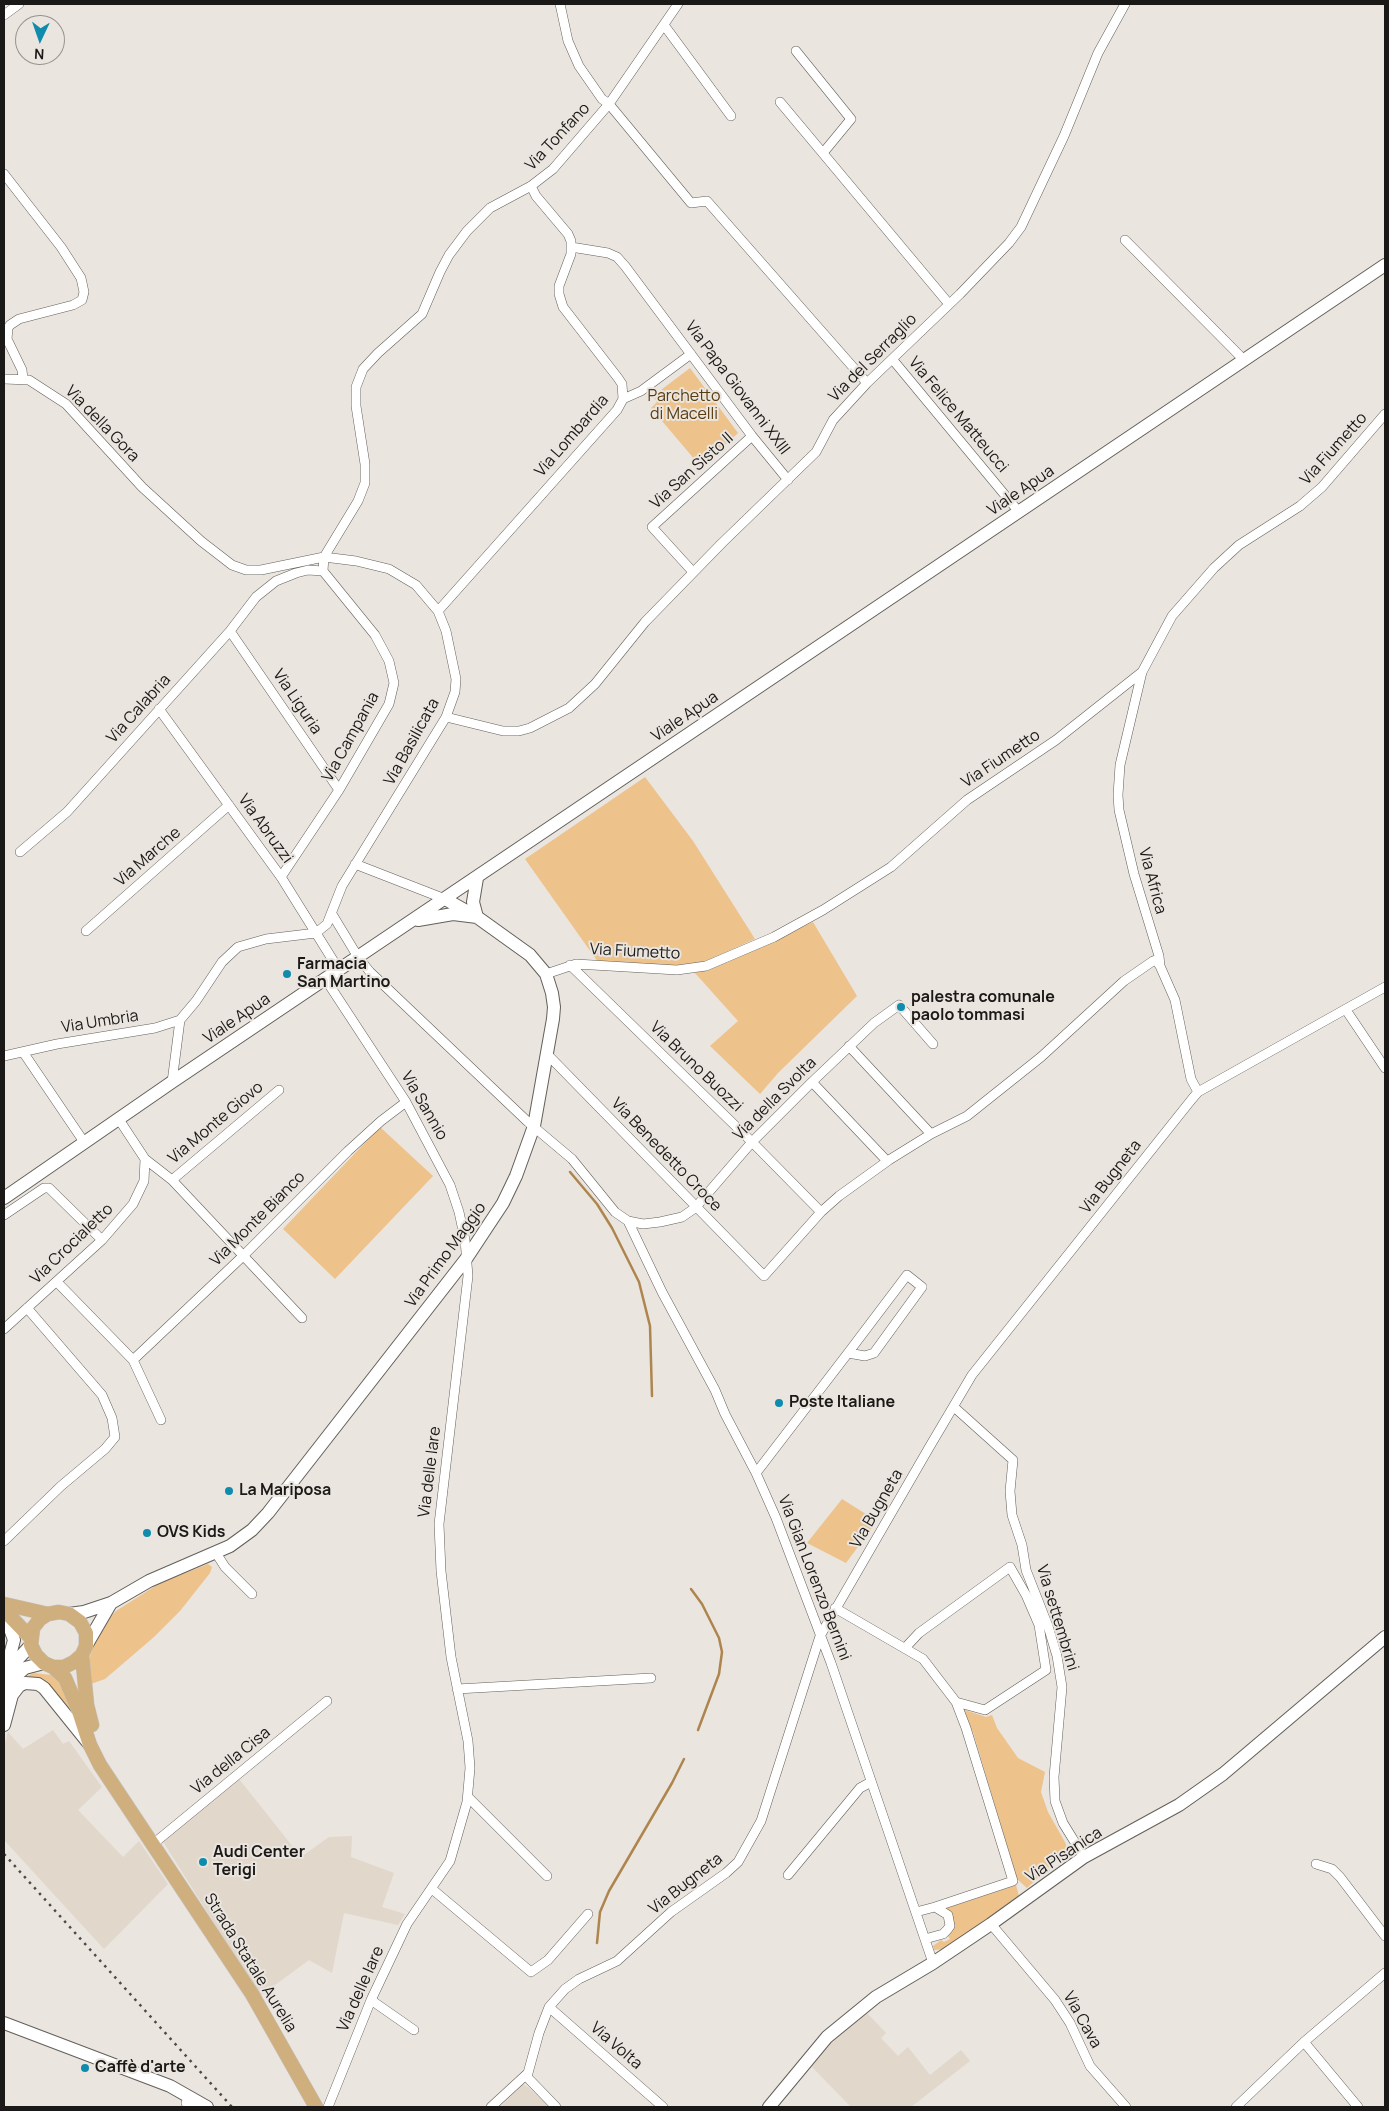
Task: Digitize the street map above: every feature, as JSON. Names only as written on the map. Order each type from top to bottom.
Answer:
[{"type":"main road","points":[[4,1604],[48,1614]]},
{"type":"main road","points":[[4,1610],[31,1641],[36,1655],[48,1665],[64,1667],[74,1662],[84,1651],[86,1633],[80,1622],[69,1614],[59,1612],[48,1614],[40,1619],[34,1628],[31,1641]]},
{"type":"main road","name":"Strada Statale Aurelia","points":[[84,1651],[87,1705],[100,1765]]},
{"type":"main road","name":"Strada Statale Aurelia","points":[[48,1665],[65,1678],[90,1745],[100,1765],[252,1994],[316,2107]]},
{"type":"street","points":[[4,15],[19,4]]},
{"type":"street","points":[[560,4],[568,41],[590,85],[609,104],[691,203],[707,200],[867,383]]},
{"type":"street","name":"Via Tonfano","points":[[324,557],[358,501],[365,482],[365,464],[356,406],[356,387],[363,369],[422,314],[440,272],[467,231],[490,208],[532,186],[553,169],[609,104],[678,4]]},
{"type":"street","name":"Via del Serraglio","points":[[446,717],[512,731],[530,728],[556,716],[574,704],[595,684],[645,622],[693,572],[816,452],[833,420],[867,383],[949,304],[1021,227],[1064,136],[1098,53],[1125,4]]},
{"type":"street","points":[[664,25],[731,116]]},
{"type":"street","points":[[796,51],[851,119],[823,153]]},
{"type":"street","points":[[780,102],[949,304]]},
{"type":"street","points":[[4,174],[71,262],[81,278],[84,292],[82,300],[72,305],[18,319],[10,325],[7,339],[22,370],[23,379],[4,379]]},
{"type":"street","points":[[532,186],[536,196],[568,234],[571,247]]},
{"type":"street","points":[[1125,240],[1244,360]]},
{"type":"street","name":"Via Papa Giovanni XXIII","points":[[571,247],[608,253],[617,257],[752,436],[788,480]]},
{"type":"street","name":"Via Lombardia","points":[[438,611],[617,410],[623,399],[622,384],[571,318],[560,300],[560,286],[571,254],[571,247]]},
{"type":"street","name":"Viale Apua","points":[[4,1198],[118,1118],[326,980],[1385,265]]},
{"type":"street","points":[[623,399],[642,391],[691,354]]},
{"type":"street","name":"Via Felice Matteucci","points":[[893,360],[1019,512]]},
{"type":"street","name":"Via della Gora","points":[[23,379],[35,382],[66,404],[142,487],[201,541],[232,565],[246,570],[271,568],[324,557]]},
{"type":"street","name":"Via Fiumetto","points":[[546,974],[570,965],[587,964],[650,970],[688,970],[706,966],[774,937],[823,910],[891,867],[967,800],[1056,740],[1142,672],[1172,616],[1214,568],[1239,545],[1300,506],[1322,487],[1385,414]]},
{"type":"street","name":"Via San Sisto II","points":[[693,572],[652,527],[752,436]]},
{"type":"street","points":[[323,572],[324,557]]},
{"type":"street","name":"Via Basilicata","points":[[316,933],[327,924],[342,886],[404,789],[446,717],[455,692],[456,679],[446,631],[438,611],[416,585],[389,569],[356,561],[324,557]]},
{"type":"street","points":[[271,568],[276,581]]},
{"type":"street","name":"Via Calabria","points":[[20,852],[67,812],[230,631],[256,597],[276,581],[308,570],[323,572]]},
{"type":"street","name":"Via Campania","points":[[281,877],[339,790],[389,704],[394,683],[389,661],[375,635],[323,572]]},
{"type":"street","name":"Via Liguria","points":[[230,631],[339,790]]},
{"type":"street","name":"Via Africa","points":[[1142,672],[1120,765],[1119,810],[1134,874],[1159,956],[1160,966],[1175,1000],[1191,1079],[1198,1092]]},
{"type":"street","name":"Via Abruzzi","points":[[159,709],[281,877],[339,970]]},
{"type":"street","name":"Via Marche","points":[[86,931],[229,805]]},
{"type":"street","points":[[355,864],[445,899]]},
{"type":"street","points":[[411,922],[453,914],[477,917],[473,902],[476,878]]},
{"type":"street","name":"Via Primo Maggio","points":[[69,1614],[84,1612],[111,1603],[150,1581],[216,1553],[242,1539],[268,1513],[466,1259],[503,1203],[516,1176],[534,1126],[554,1007],[552,992],[546,974],[530,955],[477,917],[445,899]]},
{"type":"street","points":[[332,914],[358,957],[370,972],[534,1126],[572,1159],[616,1212],[628,1221]]},
{"type":"street","points":[[172,1082],[180,1020],[196,1001],[222,962],[238,947],[266,939],[316,933]]},
{"type":"street","points":[[821,1212],[839,1196],[887,1161],[931,1134],[966,1116],[1002,1090],[1041,1057],[1107,995],[1148,963],[1156,960],[1160,966]]},
{"type":"street","name":"Via Bruno Buozzi","points":[[570,965],[821,1212]]},
{"type":"street","name":"Via Sannio","points":[[326,980],[406,1102],[454,1196],[466,1240],[466,1259]]},
{"type":"street","name":"Via Bugneta","points":[[491,2107],[526,2076],[532,2062],[539,2033],[550,2007],[565,1988],[579,1979],[617,1961],[671,1912],[726,1873],[738,1862],[761,1821],[820,1636],[954,1407],[978,1368],[1198,1092],[1385,987]]},
{"type":"street","name":"Via della Svolta","points":[[628,1221],[643,1224],[660,1222],[682,1216],[695,1208],[752,1142],[812,1082],[874,1023],[899,1005],[933,1044]]},
{"type":"street","points":[[1346,1010],[1385,1068]]},
{"type":"street","name":"Via Umbria","points":[[4,1056],[57,1044],[155,1028],[180,1020]]},
{"type":"street","points":[[849,1046],[931,1134]]},
{"type":"street","points":[[23,1052],[84,1142]]},
{"type":"street","name":"Via Benedetto Croce","points":[[547,1054],[695,1208],[764,1276],[821,1212]]},
{"type":"street","points":[[812,1082],[887,1161]]},
{"type":"street","name":"Via Monte Giovo","points":[[172,1180],[279,1090]]},
{"type":"street","name":"Via Monte Bianco","points":[[133,1360],[242,1257],[348,1151],[381,1121],[406,1102]]},
{"type":"street","points":[[118,1118],[145,1159],[172,1180],[242,1257],[302,1318]]},
{"type":"street","name":"Via Crocialetto","points":[[4,1329],[102,1240],[133,1204],[144,1181],[145,1159]]},
{"type":"street","points":[[4,1215],[44,1188],[49,1188],[102,1240]]},
{"type":"street","name":"Via Gian Lorenzo Bernini","points":[[628,1221],[756,1473],[791,1556],[933,1964]]},
{"type":"street","name":"Via delle Iare","points":[[329,2104],[371,2000],[407,1924],[450,1861],[468,1798],[470,1768],[468,1741],[451,1657],[441,1572],[438,1524],[468,1276],[466,1259]]},
{"type":"street","points":[[756,1473],[848,1352],[907,1275],[922,1287],[874,1353],[865,1356],[848,1352]]},
{"type":"street","points":[[57,1282],[133,1360],[161,1420]]},
{"type":"street","points":[[4,1541],[60,1486],[105,1450],[115,1437],[112,1418],[102,1395],[27,1308]]},
{"type":"street","name":"Via settembrini","points":[[954,1407],[1014,1460],[1010,1491],[1012,1515],[1022,1545],[1026,1570],[1048,1626],[1062,1687],[1054,1778],[1055,1801],[1063,1824],[1084,1857]]},
{"type":"street","points":[[216,1553],[225,1567],[252,1594]]},
{"type":"street","points":[[905,1648],[919,1632],[1010,1567],[1026,1595],[1039,1625],[1046,1670],[985,1710],[956,1702]]},
{"type":"street","points":[[84,1651],[111,1603]]},
{"type":"street","points":[[836,1608],[923,1659],[956,1702],[966,1728],[1013,1881],[916,1912]]},
{"type":"street","points":[[4,1620],[9,1626],[14,1640],[4,1680]]},
{"type":"street","name":"Via Pisanica","points":[[769,2107],[827,2037],[876,1997],[933,1964],[1084,1857],[1179,1805],[1216,1779],[1385,1637]]},
{"type":"street","points":[[4,1680],[31,1641]]},
{"type":"street","points":[[4,1700],[10,1681],[25,1668],[48,1665]]},
{"type":"street","points":[[457,1689],[651,1678]]},
{"type":"street","points":[[4,1725],[12,1695],[19,1686],[25,1683],[38,1684],[44,1688],[90,1745]]},
{"type":"street","name":"Via della Cisa","points":[[153,1844],[327,1701]]},
{"type":"street","points":[[788,1875],[860,1788],[871,1782]]},
{"type":"street","points":[[468,1798],[547,1876]]},
{"type":"street","points":[[1316,1864],[1332,1869],[1340,1876],[1385,1936]]},
{"type":"street","points":[[432,1889],[531,1972],[548,1960],[588,1914]]},
{"type":"street","points":[[925,1939],[943,1934],[950,1926],[948,1915],[935,1907]]},
{"type":"street","name":"Via Cava","points":[[991,1924],[1055,2000],[1070,2023],[1090,2066],[1126,2107]]},
{"type":"street","points":[[1236,2107],[1304,2042],[1385,1973]]},
{"type":"street","points":[[371,2000],[414,2030]]},
{"type":"street","name":"Via Volta","points":[[550,2007],[663,2107]]},
{"type":"street","points":[[4,2023],[170,2086],[190,2102],[207,2107]]},
{"type":"street","points":[[1304,2042],[1358,2107]]},
{"type":"street","points":[[526,2076],[556,2107]]},
{"type":"shaded area","points":[[53,1730],[63,1744],[69,1741],[102,1787],[78,1810],[123,1857],[139,1841],[168,1884],[104,1949],[4,1840],[4,1747],[8,1732],[23,1749]]},
{"type":"shaded area","points":[[239,1779],[301,1857],[329,1837],[352,1836],[351,1857],[394,1873],[382,1907],[405,1914],[398,1925],[344,1913],[332,1973],[309,1960],[260,1996],[162,1840]]},
{"type":"shaded area","points":[[867,2013],[886,2033],[881,2038],[898,2056],[908,2047],[930,2075],[961,2050],[970,2061],[911,2107],[851,2107],[809,2064],[828,2043]]},
{"type":"shaded area","points":[[523,2084],[528,2087],[550,2107],[500,2107]]},
{"type":"green space","name":"Parchetto di Macelli","points":[[690,368],[738,433],[701,467],[651,408],[657,402],[653,396]]},
{"type":"green space","points":[[645,777],[693,841],[755,939],[699,964],[667,967],[598,962],[525,859]]},
{"type":"green space","points":[[813,922],[857,996],[778,1073],[760,1094],[710,1046],[738,1021],[695,973],[728,962]]},
{"type":"green space","points":[[380,1127],[433,1176],[335,1279],[283,1229]]},
{"type":"green space","points":[[842,1499],[877,1521],[846,1563],[807,1543]]},
{"type":"green space","points":[[208,1564],[212,1567],[210,1573],[180,1611],[154,1637],[105,1679],[88,1685],[90,1657],[96,1637],[103,1624],[116,1611],[160,1583]]},
{"type":"green space","points":[[34,1673],[51,1675],[61,1683],[71,1712],[24,1677]]},
{"type":"green space","points":[[962,1709],[986,1717],[992,1715],[997,1728],[1018,1758],[1045,1772],[1041,1792],[1048,1812],[1066,1844],[1066,1851],[1027,1888],[1017,1879],[973,1732]]},
{"type":"green space","points":[[1016,1885],[1019,1896],[945,1949],[934,1950],[933,1946],[941,1940],[944,1942],[950,1939],[948,1936],[953,1929],[950,1912],[947,1908]]},
{"type":"waterway","points":[[570,1172],[597,1204],[612,1228],[639,1282],[650,1326],[652,1396]]},
{"type":"waterway","points":[[691,1589],[702,1604],[719,1638],[722,1652],[719,1674],[698,1730]]},
{"type":"waterway","points":[[597,1943],[600,1912],[609,1891],[684,1759]]},
{"type":"railway","points":[[4,1854],[232,2107]]},
{"type":"place","name":"Farmacia San Martino","points":[[287,974]]},
{"type":"place","name":"palestra comunale paolo tommasi","points":[[901,1007]]},
{"type":"place","name":"Poste Italiane","points":[[779,1403]]},
{"type":"place","name":"La Mariposa","points":[[229,1491]]},
{"type":"place","name":"OVS Kids","points":[[147,1533]]},
{"type":"place","name":"Audi Center Terigi","points":[[203,1862]]},
{"type":"place","name":"Caffè d'arte","points":[[85,2068]]}]
